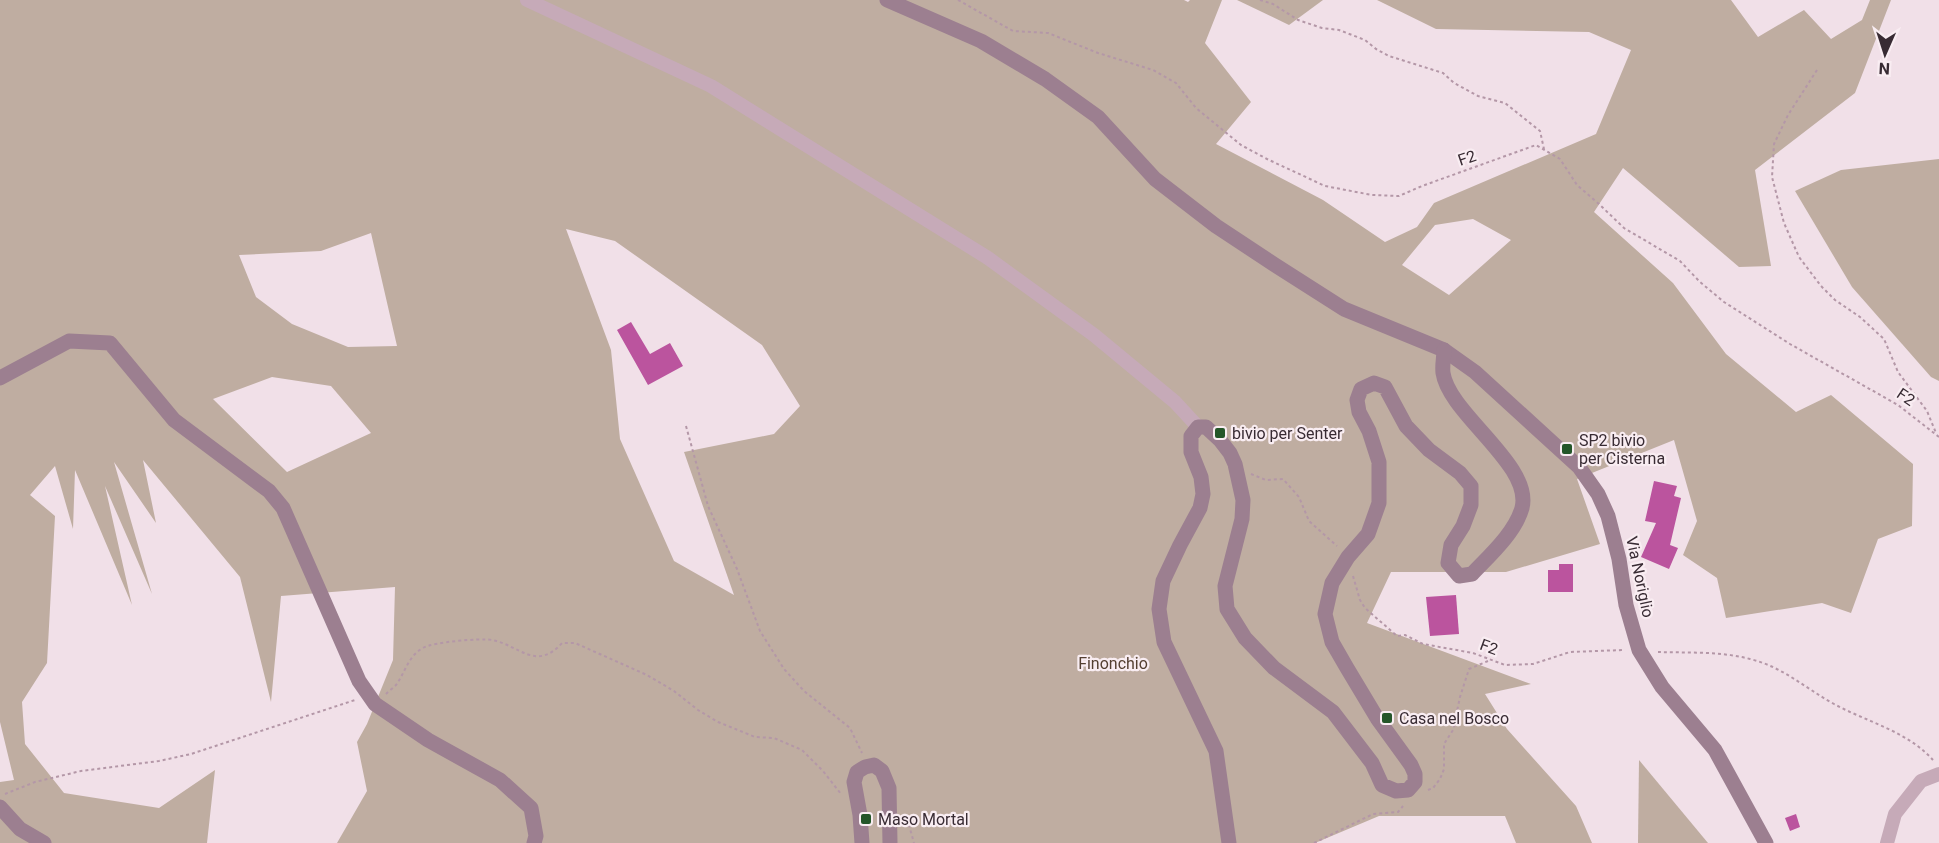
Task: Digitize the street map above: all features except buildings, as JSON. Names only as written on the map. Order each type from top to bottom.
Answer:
[{"type":"street","points":[[527,0],[711,86],[988,258],[1094,335],[1175,402],[1198,428]]},
{"type":"street","name":"Via Noriglio","points":[[887,0],[981,41],[1045,79],[1098,117],[1155,178],[1216,226],[1344,309],[1444,350],[1475,372],[1579,467],[1598,494],[1608,516],[1619,560],[1626,605],[1639,650],[1662,687],[1715,750],[1766,843]]},
{"type":"street","points":[[0,378],[69,341],[110,344],[174,420],[269,491],[283,508],[359,681],[375,704],[428,740],[500,780],[531,808],[536,836],[534,843]]},
{"type":"street","points":[[1229,843],[1216,751],[1164,642],[1160,609],[1163,581],[1200,508],[1203,494],[1201,477],[1191,452],[1191,436],[1198,428],[1206,427],[1220,440],[1235,464],[1243,500],[1242,519],[1225,586],[1227,609],[1245,638],[1274,668],[1332,712],[1372,763],[1382,786],[1396,791],[1408,790],[1414,782],[1415,774],[1411,765],[1377,718],[1332,642],[1325,614],[1332,583],[1348,557],[1368,534],[1380,503],[1379,462],[1369,431],[1359,412],[1357,400],[1361,389],[1374,383],[1385,387],[1406,426],[1429,450],[1460,473],[1471,486],[1471,505],[1463,526],[1451,545],[1448,564],[1459,576],[1472,574],[1508,535],[1522,508],[1520,483],[1503,458],[1450,393],[1443,373],[1444,350]]},
{"type":"street","points":[[862,843],[854,782],[857,772],[874,765],[882,771],[889,788],[890,843]]},
{"type":"street","points":[[1887,843],[1895,814],[1921,781],[1939,774]]},
{"type":"street","points":[[0,807],[20,829],[44,843]]},
{"type":"path","name":"F2","points":[[958,0],[1013,31],[1048,33],[1098,53],[1153,70],[1176,83],[1196,108],[1241,145],[1325,186],[1372,195],[1400,196],[1536,145],[1560,159],[1577,185],[1624,228],[1680,261],[1700,282],[1725,302],[1790,344],[1898,405],[1938,436]]},
{"type":"path","points":[[1260,0],[1272,4],[1298,20],[1322,28],[1339,30],[1365,40],[1389,56],[1443,73],[1454,83],[1478,96],[1505,104],[1540,131],[1544,149],[1549,153]]},
{"type":"path","points":[[1817,70],[1788,115],[1774,144],[1772,177],[1784,223],[1799,257],[1821,286],[1884,339],[1894,365],[1927,411],[1938,436]]},
{"type":"path","points":[[686,426],[708,506],[737,569],[760,631],[784,669],[804,691],[850,728],[861,749],[865,767]]},
{"type":"path","points":[[1235,464],[1266,480],[1282,479],[1299,497],[1310,521],[1348,557]]},
{"type":"path","name":"F2","points":[[1348,557],[1360,600],[1365,608],[1397,636],[1405,635],[1423,644],[1473,653],[1505,665],[1533,664],[1570,652],[1600,650],[1726,654],[1771,665],[1834,704],[1899,734],[1920,747],[1939,767]]},
{"type":"path","points":[[0,796],[35,782],[81,771],[159,761],[191,754],[358,699],[375,704],[396,684],[413,655],[424,647],[472,639],[491,640],[524,655],[542,657],[556,650],[562,643],[574,643],[647,675],[718,722],[755,737],[774,738],[802,750],[834,785],[848,808],[860,814]]},
{"type":"green space","name":"Finonchio","points":[[0,0],[1184,0],[1188,2],[1190,0],[1222,0],[1205,43],[1251,102],[1216,144],[1323,200],[1385,242],[1417,227],[1434,203],[1596,134],[1631,50],[1589,32],[1436,29],[1377,0],[1731,0],[1758,37],[1804,10],[1831,39],[1862,20],[1870,0],[1891,0],[1855,93],[1755,170],[1771,266],[1739,267],[1623,168],[1594,212],[1673,283],[1726,354],[1796,412],[1831,395],[1913,464],[1912,526],[1878,539],[1851,613],[1822,603],[1726,618],[1717,578],[1683,555],[1697,521],[1674,440],[1577,479],[1600,544],[1506,572],[1391,572],[1367,623],[1531,684],[1485,694],[1507,729],[1576,806],[1592,843],[1516,843],[1505,816],[1379,816],[1315,843],[337,843],[367,791],[357,742],[367,724],[393,660],[395,587],[281,596],[271,702],[240,577],[143,460],[156,523],[114,462],[152,594],[105,486],[132,605],[75,470],[73,529],[55,466],[30,495],[55,516],[47,663],[22,702],[25,744],[64,793],[159,808],[215,770],[207,843],[0,843],[0,782],[14,780],[0,722]],"holes":[[[1473,219],[1511,240],[1449,295],[1402,265],[1435,225]],[[566,229],[615,241],[762,345],[800,406],[774,434],[684,452],[734,595],[674,561],[620,439],[611,350]],[[371,233],[397,346],[348,347],[292,324],[256,297],[239,255],[321,251]],[[272,377],[331,386],[371,433],[287,472],[213,399]]]},
{"type":"green space","points":[[1237,0],[1323,0],[1289,25]]},
{"type":"green space","points":[[1939,159],[1939,381],[1931,377],[1852,287],[1795,191],[1841,170]]},
{"type":"green space","points":[[1639,760],[1708,843],[1638,843]]},
{"type":"place","name":"bivio per Senter","points":[[1220,433]]},
{"type":"place","name":"SP2 bivio per Cisterna","points":[[1567,449]]},
{"type":"place","name":"Casa nel Bosco","points":[[1387,718]]},
{"type":"place","name":"Maso Mortal","points":[[866,819]]}]
